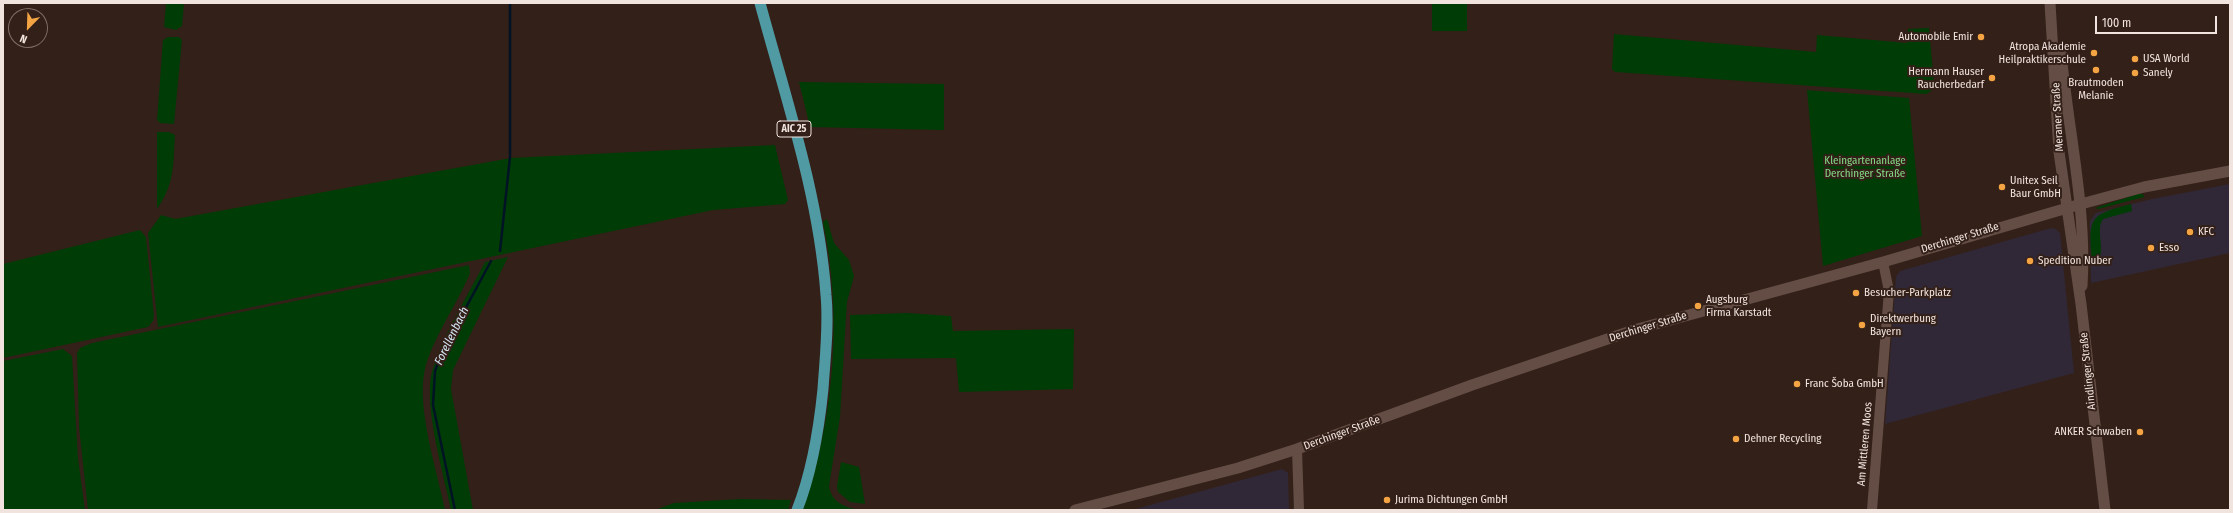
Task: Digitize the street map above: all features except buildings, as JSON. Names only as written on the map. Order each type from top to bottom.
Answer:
[{"type":"main road","name":"AIC 25","points":[[760,3],[798,142],[819,231],[826,296],[826,354],[820,420],[809,473],[797,510]]},
{"type":"main road","name":"Meraner Straße","points":[[2050,3],[2056,75],[2058,140],[2067,207]]},
{"type":"main road","name":"Meraner Straße","points":[[2057,3],[2062,61],[2081,204]]},
{"type":"main road","name":"Derchinger Straße","points":[[1075,510],[1238,468],[1298,449],[1472,385],[1634,330],[1883,262],[2067,207],[2144,186],[2230,171]]},
{"type":"main road","name":"Aindlinger Straße","points":[[2081,204],[2083,268],[2081,304]]},
{"type":"main road","name":"Aindlinger Straße","points":[[2067,207],[2081,304],[2105,510]]},
{"type":"street","name":"Am Mittleren Moos","points":[[1872,510],[1889,291],[1883,262]]},
{"type":"street","points":[[1298,449],[1299,510]]},
{"type":"shaded area","points":[[2230,184],[2230,253],[2091,283],[2090,221],[2096,213],[2152,199]]},
{"type":"shaded area","name":"Spedition Nuber","points":[[2051,228],[2056,229],[2060,233],[2074,373],[1885,424],[1896,277],[1900,271]]},
{"type":"shaded area","points":[[1282,469],[1288,473],[1289,510],[1132,510]]},
{"type":"green space","points":[[166,3],[184,3],[182,26],[176,30],[164,27]]},
{"type":"green space","points":[[1432,3],[1467,3],[1467,31],[1432,31]]},
{"type":"green space","points":[[1929,28],[1934,84],[1931,91],[1926,94],[1615,72],[1612,69],[1614,34],[1816,52],[1817,35],[1907,43],[1908,29]]},
{"type":"green space","points":[[168,37],[179,37],[182,40],[174,124],[160,123],[157,120],[163,40]]},
{"type":"green space","points":[[799,82],[944,84],[944,130],[810,127]]},
{"type":"green space","name":"Kleingartenanlage Derchinger Straße","points":[[1807,90],[1909,98],[1922,236],[1823,266]]},
{"type":"green space","points":[[157,132],[169,132],[175,135],[172,174],[167,191],[157,209]]},
{"type":"green space","points":[[775,145],[788,200],[785,204],[713,210],[158,327],[148,233],[161,215],[175,219],[511,158]]},
{"type":"green space","points":[[2138,194],[2143,194],[2144,197],[2098,209],[2095,208]]},
{"type":"green space","points":[[2131,204],[2132,211],[2103,219],[2100,229],[2100,256],[2098,261],[2092,262],[2091,228],[2094,221],[2106,212]]},
{"type":"green space","points":[[827,219],[834,243],[849,260],[854,276],[847,302],[840,417],[829,486],[836,500],[844,506],[860,510],[803,510],[814,475],[822,440],[832,367],[834,331],[833,294],[823,222]]},
{"type":"green space","points":[[140,230],[146,237],[154,316],[153,321],[148,327],[3,358],[3,264]]},
{"type":"green space","points":[[508,257],[453,370],[451,389],[473,510],[451,510],[431,414],[430,384],[432,371],[444,340],[485,262]]},
{"type":"green space","points":[[469,265],[470,273],[465,285],[428,357],[423,385],[425,420],[445,510],[88,510],[79,427],[77,353],[80,348],[92,343]]},
{"type":"green space","points":[[907,313],[951,316],[953,331],[1074,329],[1073,389],[959,392],[956,358],[851,359],[850,315]]},
{"type":"green space","points":[[63,349],[72,356],[78,458],[85,510],[3,510],[3,361]]},
{"type":"green space","points":[[841,462],[859,467],[865,504],[850,502],[838,492],[837,486]]},
{"type":"green space","points":[[741,499],[791,500],[788,510],[655,510],[674,503]]},
{"type":"waterway","name":"Forellenbach","points":[[500,251],[510,157],[510,3]]},
{"type":"waterway","name":"Forellenbach","points":[[455,510],[433,405],[435,371],[442,352],[491,261]]},
{"type":"place","name":"Automobile Emir","points":[[1981,37]]},
{"type":"place","name":"Atropa Akademie Heilpraktikerschule","points":[[2094,53]]},
{"type":"place","name":"USA World","points":[[2135,59]]},
{"type":"place","name":"Brautmoden Melanie","points":[[2096,70]]},
{"type":"place","name":"Sanely","points":[[2135,73]]},
{"type":"place","name":"Hermann Hauser Raucherbedarf","points":[[1992,78]]},
{"type":"place","name":"Unitex Seil Baur GmbH","points":[[2002,187]]},
{"type":"place","name":"KFC","points":[[2190,232]]},
{"type":"place","name":"Esso","points":[[2151,248]]},
{"type":"place","name":"Spedition Nuber","points":[[2030,261]]},
{"type":"place","name":"Besucher-Parkplatz","points":[[1856,293]]},
{"type":"place","name":"Augsburg Firma Karstadt","points":[[1698,306]]},
{"type":"place","name":"Direktwerbung Bayern","points":[[1862,325]]},
{"type":"place","name":"Franc Šoba GmbH","points":[[1797,384]]},
{"type":"place","name":"ANKER Schwaben","points":[[2140,432]]},
{"type":"place","name":"Dehner Recycling","points":[[1736,439]]},
{"type":"place","name":"Jurima Dichtungen GmbH","points":[[1387,500]]}]
